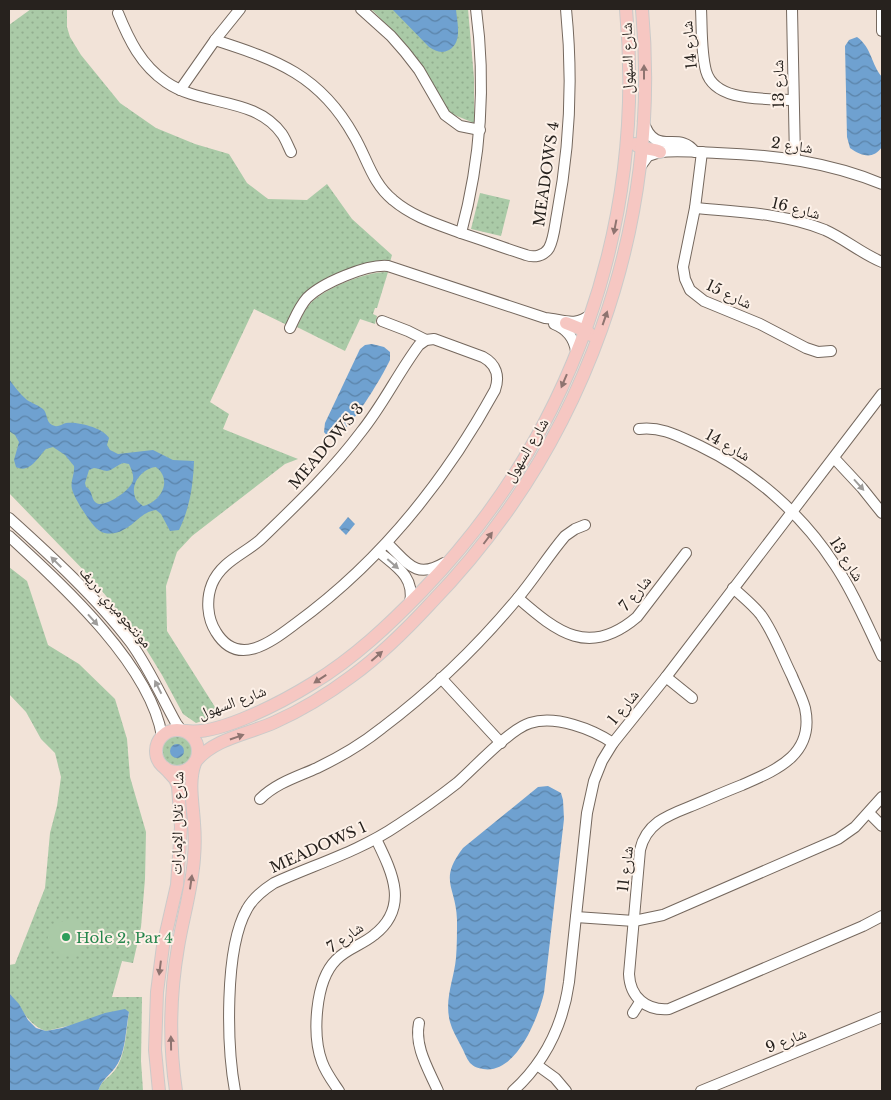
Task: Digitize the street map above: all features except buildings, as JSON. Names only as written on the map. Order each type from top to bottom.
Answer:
[{"type":"main road","name":"شارع السهول","points":[[184,730],[199,732],[212,730],[272,706],[344,663],[410,603],[451,560],[478,526],[526,456],[562,388],[591,314],[607,262],[620,198],[627,133],[630,70],[626,9]]},
{"type":"main road","name":"شارع السهول","points":[[195,762],[201,754],[213,746],[276,722],[322,697],[381,652],[421,614],[464,567],[508,510],[542,458],[560,425],[596,344],[621,268],[632,221],[640,167],[643,121],[642,9]]},
{"type":"main road","points":[[630,70],[633,102],[633,138],[641,148],[664,149]]},
{"type":"main road","points":[[566,322],[585,330],[592,339],[575,392]]},
{"type":"main road","points":[[171,730],[184,730],[191,734],[198,744],[198,755],[195,762],[181,772],[170,771],[165,768],[156,753],[156,747],[162,736],[171,730]]},
{"type":"main road","name":"شارع تلال الإمارات","points":[[176,1091],[171,1051],[173,994],[177,950],[191,887],[194,858],[195,827],[191,776],[195,762]]},
{"type":"main road","name":"شارع تلال الإمارات","points":[[158,1091],[156,1050],[157,992],[163,946],[177,885],[182,827],[178,786],[171,773],[165,768]]},
{"type":"street","points":[[180,90],[215,40],[240,9]]},
{"type":"street","points":[[361,9],[406,52],[419,70],[445,115],[460,126],[480,130]]},
{"type":"street","points":[[461,232],[474,179],[480,130],[481,71],[476,9]]},
{"type":"street","name":"MEADOWS 4","points":[[215,40],[273,60],[294,70],[312,84],[344,118],[372,175],[391,199],[416,216],[531,257],[541,255],[549,248],[561,193],[568,128],[570,84],[566,9]]},
{"type":"street","name":"شارع 14","points":[[701,9],[705,65],[708,76],[714,85],[722,92],[733,95],[793,100]]},
{"type":"street","name":"شارع 13","points":[[792,9],[795,160]]},
{"type":"street","points":[[882,9],[882,31]]},
{"type":"street","points":[[118,13],[133,46],[142,59],[166,82],[180,90],[206,99],[248,108],[262,115],[283,135],[291,152]]},
{"type":"street","points":[[643,121],[650,137],[675,157],[686,156],[696,152]]},
{"type":"street","points":[[640,167],[648,156],[664,149],[685,144],[696,152]]},
{"type":"street","name":"شارع 2","points":[[696,152],[757,155],[795,160],[844,170],[882,184]]},
{"type":"street","name":"شارع 15","points":[[696,152],[695,208],[683,267],[685,279],[694,294],[704,301],[760,324],[806,348],[818,352],[831,351]]},
{"type":"street","name":"شارع 16","points":[[695,208],[760,214],[793,220],[836,235],[882,262]]},
{"type":"street","points":[[290,328],[302,305],[314,292],[362,269],[376,266],[388,266],[545,318],[577,322],[591,314]]},
{"type":"street","points":[[545,318],[569,334],[576,345],[576,351]]},
{"type":"street","points":[[382,321],[408,330],[426,340]]},
{"type":"street","name":"MEADOWS 3","points":[[434,339],[489,360],[496,371],[497,384],[484,409],[457,453],[424,498],[387,543],[320,605],[264,645],[246,650],[234,649],[222,640],[213,628],[208,606],[209,594],[212,582],[219,571],[256,543],[320,482],[361,432],[416,348],[426,340],[434,339]]},
{"type":"street","name":"شارع 1","points":[[513,1091],[537,1065],[556,1032],[566,1004],[588,802],[598,771],[614,743],[882,394]]},
{"type":"street","name":"شارع 14","points":[[640,429],[663,429],[716,454],[757,480],[791,512]]},
{"type":"street","points":[[834,458],[882,513]]},
{"type":"street","name":"شارع 13","points":[[791,512],[822,546],[835,564],[882,656]]},
{"type":"street","name":"مونتجوميري دريف","points":[[9,518],[46,552],[121,631],[144,662],[176,723],[184,730]]},
{"type":"street","points":[[260,799],[277,786],[326,763],[366,740],[396,717],[442,678],[518,598],[565,536],[585,525]]},
{"type":"street","name":"مونتجوميري دريف","points":[[9,536],[73,598],[120,652],[133,669],[156,711],[162,736]]},
{"type":"street","points":[[387,543],[414,568],[420,570],[432,570],[451,560]]},
{"type":"street","points":[[379,552],[406,577],[412,590],[410,603]]},
{"type":"street","name":"شارع 7","points":[[518,598],[561,632],[584,637],[607,635],[628,625],[637,617],[686,553]]},
{"type":"street","points":[[406,577],[414,568]]},
{"type":"street","name":"شارع 11","points":[[640,1002],[631,989],[629,982],[640,850],[645,836],[653,825],[664,817],[766,775],[783,766],[795,753],[809,731],[802,699],[770,631],[754,608],[733,588]]},
{"type":"street","points":[[666,677],[692,698]]},
{"type":"street","points":[[442,678],[501,743]]},
{"type":"street","name":"MEADOWS 1","points":[[235,1091],[229,1042],[230,1001],[238,934],[247,910],[262,890],[274,882],[353,851],[376,839],[443,794],[521,726],[537,721],[545,721],[584,727],[614,743]]},
{"type":"street","points":[[576,917],[634,920],[663,915],[829,844],[847,834],[869,813],[882,797]]},
{"type":"street","points":[[869,813],[882,826]]},
{"type":"street","name":"شارع 7","points":[[339,1091],[324,1067],[319,1054],[317,1040],[318,996],[322,980],[330,966],[342,954],[375,935],[389,918],[393,908],[395,886],[393,876],[376,839]]},
{"type":"street","points":[[634,1013],[640,1002],[654,1008],[669,1009],[854,930],[882,916]]},
{"type":"street","name":"شارع 9","points":[[700,1091],[882,1017]]},
{"type":"street","points":[[419,1023],[419,1044],[438,1091]]},
{"type":"street","points":[[537,1065],[555,1078],[566,1091]]},
{"type":"green space","points":[[31,9],[67,9],[67,27],[70,37],[81,55],[120,103],[156,128],[195,144],[229,154],[247,183],[268,199],[307,200],[327,184],[352,219],[392,255],[390,262],[366,264],[311,288],[299,300],[287,325],[254,309],[210,402],[229,414],[223,429],[298,459],[285,464],[192,536],[177,552],[166,586],[167,631],[220,715],[196,723],[183,714],[140,639],[95,582],[9,493],[9,25]]},
{"type":"green space","points":[[371,9],[468,9],[474,78],[474,123],[447,112],[414,57]]},
{"type":"green space","points":[[480,193],[510,200],[501,236],[471,229]]},
{"type":"green space","points":[[388,272],[377,308],[375,308],[373,314],[377,316],[375,324],[360,319],[345,351],[297,327],[308,306],[325,292],[358,277]]},
{"type":"green space","points":[[9,567],[27,581],[48,645],[79,664],[115,699],[127,739],[130,777],[146,832],[145,879],[141,927],[133,963],[122,961],[112,997],[142,997],[141,1061],[143,1091],[98,1091],[103,1081],[119,1064],[125,1042],[129,1012],[46,1031],[29,1020],[9,993],[9,965],[15,964],[45,888],[50,833],[57,806],[61,777],[55,753],[41,739],[26,712],[9,694]]},
{"type":"green space","points":[[177,733],[189,738],[194,750],[189,762],[177,767],[165,762],[160,750],[165,738]]},
{"type":"green space","name":"Hole 2, Par 4","points":[[75,917],[84,929],[82,945],[74,956],[64,956],[47,944],[49,930],[58,923]]},
{"type":"water","points":[[392,9],[456,9],[458,37],[456,42],[449,50],[441,52],[434,50]]},
{"type":"water","points":[[857,37],[866,46],[882,77],[882,147],[875,154],[871,155],[863,155],[850,148],[847,137],[845,46],[849,40]]},
{"type":"water","points":[[372,344],[384,347],[390,352],[390,360],[372,392],[353,419],[336,436],[329,438],[324,432],[325,423],[360,349],[365,345]]},
{"type":"water","points":[[9,379],[27,400],[44,410],[52,425],[77,423],[96,428],[106,434],[109,438],[107,445],[110,450],[118,454],[153,450],[173,460],[194,461],[190,496],[179,530],[170,531],[161,514],[156,510],[146,513],[128,528],[121,531],[108,533],[100,531],[88,518],[73,493],[74,466],[65,455],[53,447],[46,449],[30,466],[21,469],[16,467],[14,460],[19,442],[15,435],[9,431]],"holes":[[[124,463],[129,464],[133,474],[132,484],[114,499],[103,504],[96,503],[85,483],[89,470],[94,468],[107,471]],[[156,467],[164,478],[163,490],[155,500],[143,506],[137,501],[134,487],[142,473]]]},
{"type":"water","points":[[348,517],[355,524],[346,535],[339,528]]},
{"type":"water","points":[[174,744],[180,744],[184,751],[180,758],[174,758],[170,754],[170,748]]},
{"type":"water","points":[[548,786],[561,793],[564,819],[544,993],[537,1016],[524,1043],[506,1063],[495,1068],[483,1069],[475,1066],[467,1059],[452,1028],[448,1014],[457,939],[456,908],[450,884],[451,868],[463,848],[538,787]]},
{"type":"water","points":[[9,993],[19,1004],[28,1020],[36,1028],[46,1031],[62,1028],[105,1013],[125,1009],[129,1012],[122,1054],[115,1068],[102,1082],[98,1091],[9,1091]]},
{"type":"place","name":"Hole 2, Par 4","points":[[66,937]]}]
